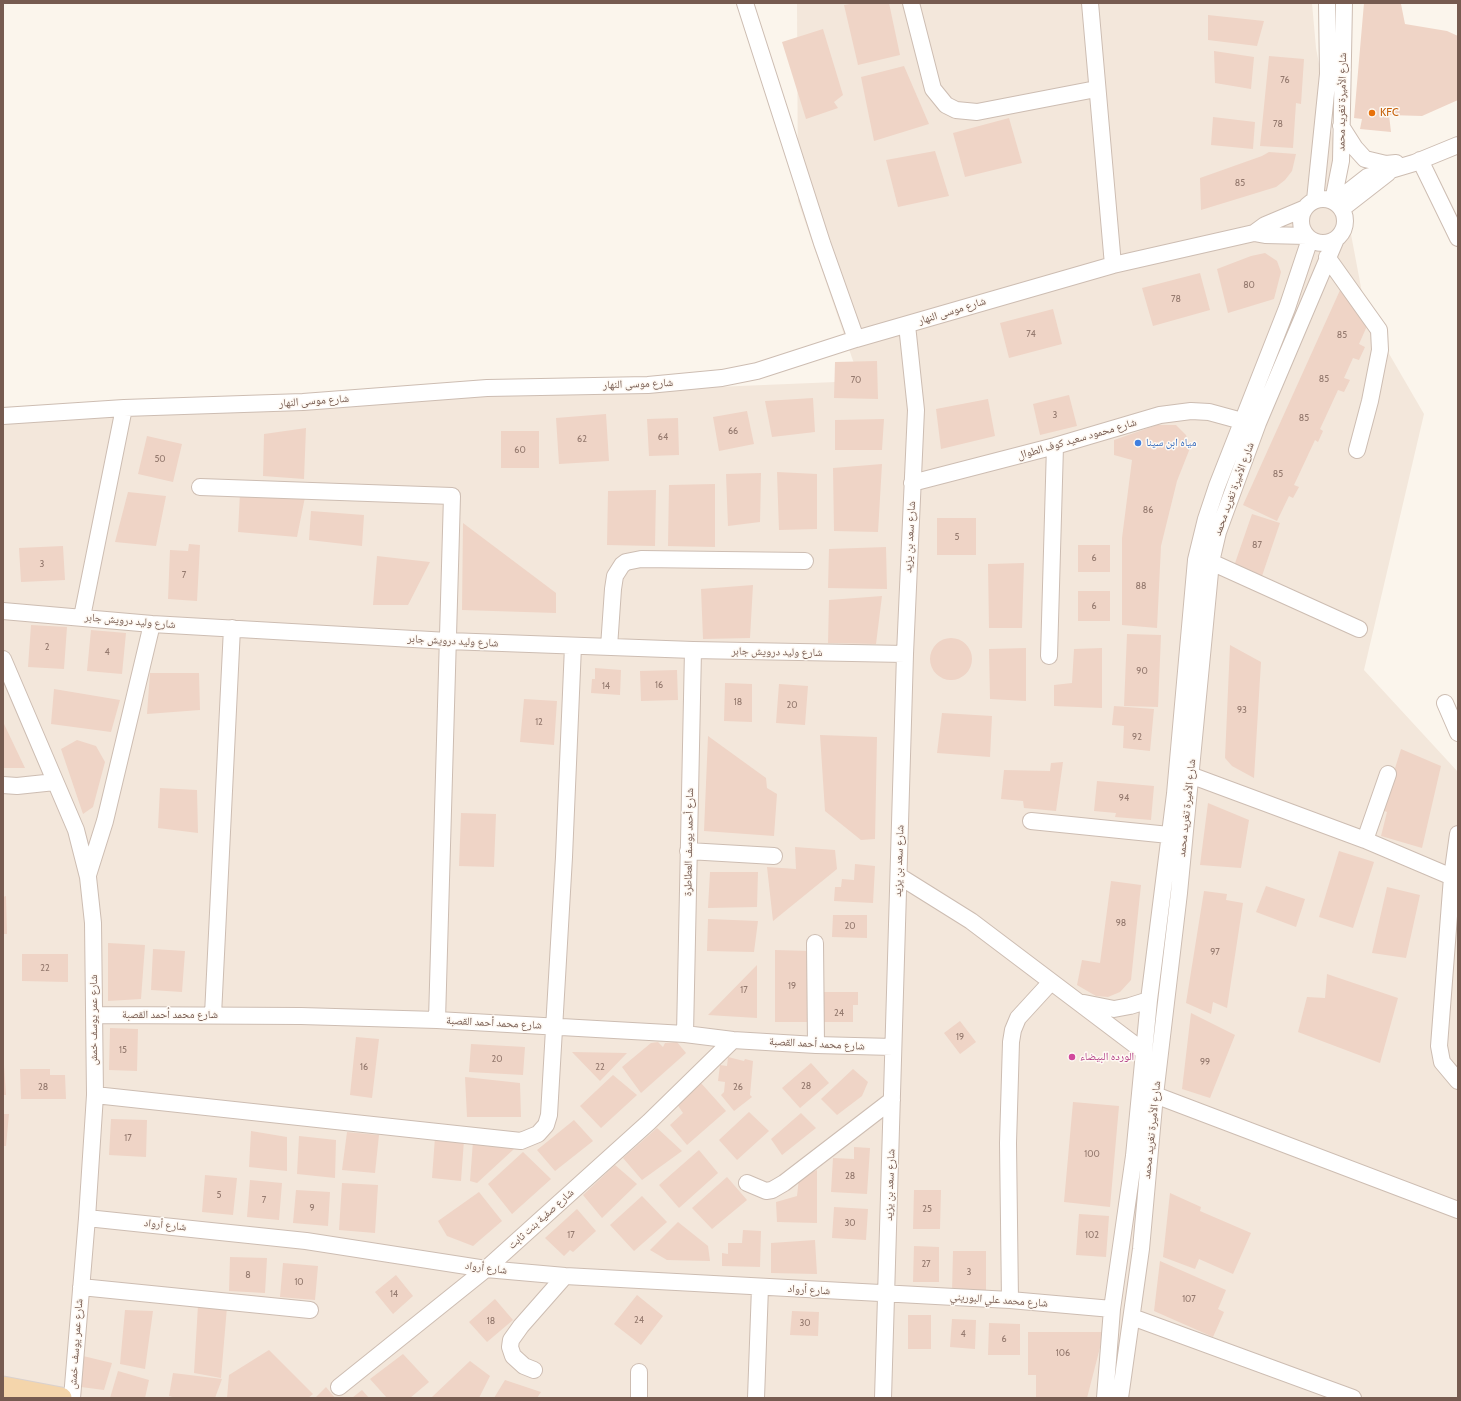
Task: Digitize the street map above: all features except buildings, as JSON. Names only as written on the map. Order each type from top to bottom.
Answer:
[{"type":"main road","points":[[3,1387],[61,1398]]},
{"type":"street","points":[[745,3],[822,243],[856,339]]},
{"type":"street","points":[[911,3],[933,89],[946,106],[956,110],[977,112],[1096,89]]},
{"type":"street","points":[[1090,3],[1096,89],[1113,265]]},
{"type":"street","name":"شارع الأميرة تغريد محمد","points":[[1309,204],[1328,74],[1327,3]]},
{"type":"street","name":"شارع الأميرة تغريد محمد","points":[[1337,204],[1341,161],[1344,3]]},
{"type":"street","points":[[1341,126],[1354,148],[1365,160],[1386,164],[1417,162]]},
{"type":"street","points":[[1337,204],[1367,177],[1417,162],[1458,145]]},
{"type":"street","points":[[1417,162],[1458,238]]},
{"type":"street","points":[[1327,198],[1337,204],[1345,222],[1344,228],[1336,239],[1323,243],[1308,238],[1303,231],[1300,220],[1309,204],[1327,198]]},
{"type":"street","name":"شارع موسى النهار","points":[[1254,233],[1265,225],[1309,204]]},
{"type":"street","name":"شارع موسى النهار","points":[[3,416],[124,408],[303,402],[487,388],[648,385],[722,378],[757,370],[856,339],[1113,265],[1254,233],[1308,238]]},
{"type":"street","name":"شارع الأميرة تغريد محمد","points":[[1105,1398],[1112,1309],[1134,1156],[1143,1051],[1169,835],[1196,560],[1206,519],[1242,421],[1287,308],[1308,238]]},
{"type":"street","name":"شارع الأميرة تغريد محمد","points":[[1120,1398],[1132,1317],[1155,1095],[1179,893],[1211,562],[1218,532],[1258,423],[1327,257],[1336,239]]},
{"type":"street","points":[[1327,257],[1379,330],[1380,350],[1370,401],[1356,450]]},
{"type":"street","name":"شارع سعد بن يزيد","points":[[883,1398],[905,654],[916,410],[907,325]]},
{"type":"street","points":[[82,617],[124,408]]},
{"type":"street","name":"شارع محمود سعيد كوف الطوال","points":[[912,483],[1055,446],[1160,415],[1183,412],[1209,412],[1242,421]]},
{"type":"street","points":[[1049,656],[1055,446]]},
{"type":"street","points":[[200,487],[452,496],[437,1020]]},
{"type":"street","points":[[609,647],[614,582],[618,570],[626,562],[633,559],[805,561]]},
{"type":"street","points":[[1211,562],[1359,629]]},
{"type":"street","name":"شارع وليد درويش جابر","points":[[3,611],[152,624],[448,641],[692,650],[905,654]]},
{"type":"street","points":[[88,877],[105,821],[152,624]]},
{"type":"street","points":[[213,1015],[232,628]]},
{"type":"street","points":[[95,1095],[521,1141],[538,1134],[546,1125],[549,1115],[564,857],[572,646]]},
{"type":"street","name":"شارع أحمد يوسف العطاطرة","points":[[685,1034],[692,650]]},
{"type":"street","name":"شارع عمر يوسف خمش","points":[[3,659],[76,830],[88,877],[93,923],[95,1095],[87,1218],[72,1398]]},
{"type":"street","points":[[1445,703],[1458,733]]},
{"type":"street","points":[[1365,840],[1388,774]]},
{"type":"street","points":[[1190,775],[1365,840],[1452,878]]},
{"type":"street","points":[[3,785],[17,786],[55,782]]},
{"type":"street","points":[[1031,821],[1169,835]]},
{"type":"street","points":[[1458,834],[1452,878],[1439,1046],[1442,1062],[1458,1081]]},
{"type":"street","points":[[688,851],[774,856]]},
{"type":"street","points":[[899,876],[971,921],[1143,1051]]},
{"type":"street","points":[[815,943],[816,1045]]},
{"type":"street","points":[[1010,1300],[1008,1143],[1011,1042],[1013,1030],[1018,1018],[1051,982]]},
{"type":"street","points":[[1076,1001],[1114,1009],[1149,1000]]},
{"type":"street","name":"شارع محمد أحمد القصبة","points":[[95,1015],[213,1015],[437,1020],[685,1034],[733,1040],[816,1045],[893,1047]]},
{"type":"street","name":"شارع صفية بنت ثابت","points":[[339,1387],[486,1270],[649,1122],[733,1040]]},
{"type":"street","points":[[1155,1095],[1458,1210]]},
{"type":"street","points":[[747,1183],[766,1191],[772,1190],[784,1183],[892,1100]]},
{"type":"street","name":"شارع أرواد","points":[[87,1218],[306,1241],[486,1270],[565,1276],[887,1294]]},
{"type":"street","points":[[534,1370],[524,1366],[513,1356],[510,1347],[511,1340],[520,1326],[565,1276]]},
{"type":"street","points":[[756,1398],[760,1287]]},
{"type":"street","points":[[81,1288],[310,1310]]},
{"type":"street","name":"شارع محمد علي البوريني","points":[[887,1294],[1010,1300],[1112,1309]]},
{"type":"street","points":[[1132,1317],[1342,1396]]},
{"type":"street","points":[[639,1372],[639,1398]]},
{"type":"shaded area","points":[[797,3],[1312,3],[1316,48],[1366,314],[1424,414],[1364,670],[1458,772],[1458,1398],[3,1398],[3,418],[162,413],[475,397],[860,381],[798,201]]},
{"type":"place","name":"KFC","points":[[1372,113]]},
{"type":"place","name":"مياه ابن سينا","points":[[1138,443]]},
{"type":"place","name":"الورده البيضاء","points":[[1072,1057]]}]
